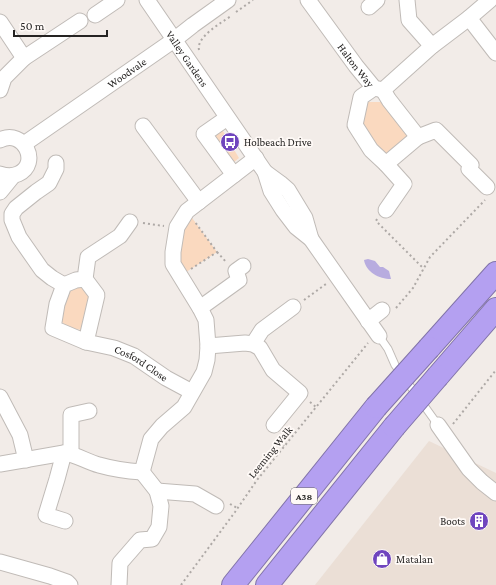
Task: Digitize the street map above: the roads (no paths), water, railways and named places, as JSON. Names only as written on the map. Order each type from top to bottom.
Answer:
[{"type":"highway","name":"A38","points":[[233,585],[376,407],[496,273]]},
{"type":"highway","name":"A38","points":[[267,585],[394,427],[496,309]]},
{"type":"street","points":[[95,15],[117,0]]},
{"type":"street","name":"Valley Gardens","points":[[147,0],[265,172],[288,190],[305,218],[311,239],[378,335]]},
{"type":"street","name":"Woodvale","points":[[24,144],[174,40],[228,0]]},
{"type":"street","name":"Halton Way","points":[[308,0],[356,66],[379,89],[490,0]]},
{"type":"street","points":[[407,0],[409,20],[432,46]]},
{"type":"street","points":[[469,18],[496,52]]},
{"type":"street","points":[[0,90],[4,78],[24,58],[80,21]]},
{"type":"street","points":[[0,22],[24,58]]},
{"type":"street","points":[[386,210],[404,184],[371,150],[355,125],[360,97],[379,89],[390,100],[418,137]]},
{"type":"street","points":[[227,118],[204,134],[234,175]]},
{"type":"street","points":[[143,126],[193,207]]},
{"type":"street","points":[[386,164],[418,137],[436,130],[471,165],[469,170],[487,192]]},
{"type":"street","points":[[0,140],[4,138],[17,139],[28,149],[29,156],[25,169],[20,173],[6,175],[0,192]]},
{"type":"street","points":[[142,472],[151,439],[162,426],[184,407],[204,372],[207,360],[208,346],[206,320],[173,264],[173,252],[178,227],[193,207],[256,158]]},
{"type":"street","points":[[56,163],[56,169],[49,183],[16,208],[12,214],[12,220],[19,237],[42,270],[64,285],[76,280],[85,279]]},
{"type":"street","points":[[86,342],[97,295],[85,279],[88,257],[120,236],[130,222]]},
{"type":"street","points":[[200,308],[239,280],[236,271],[243,266]]},
{"type":"street","name":"Cosford Close","points":[[64,285],[57,304],[52,328],[86,342],[114,348],[134,356],[166,378],[192,392]]},
{"type":"street","points":[[253,344],[262,330],[293,307]]},
{"type":"street","points":[[368,321],[389,309]]},
{"type":"street","points":[[208,346],[236,349],[244,342],[253,344],[260,348],[273,370],[300,393],[274,425]]},
{"type":"street","points":[[0,397],[20,435],[26,460]]},
{"type":"street","points":[[65,521],[46,515],[67,453],[71,415],[89,411]]},
{"type":"street","points":[[442,430],[469,469],[496,493]]},
{"type":"street","points":[[0,464],[67,453],[98,465],[119,470],[142,472],[157,491],[161,506],[159,527],[152,539],[140,540],[120,563],[119,585]]},
{"type":"street","points":[[157,491],[195,494],[216,506]]},
{"type":"street","points":[[0,562],[50,576],[67,582],[70,585]]},
{"type":"lane","points":[[378,335],[388,349],[395,364],[442,430]]},
{"type":"place","name":"Holbeach Drive","points":[[230,142]]},
{"type":"place","name":"Boots","points":[[479,521]]},
{"type":"place","name":"Matalan","points":[[382,559]]}]
